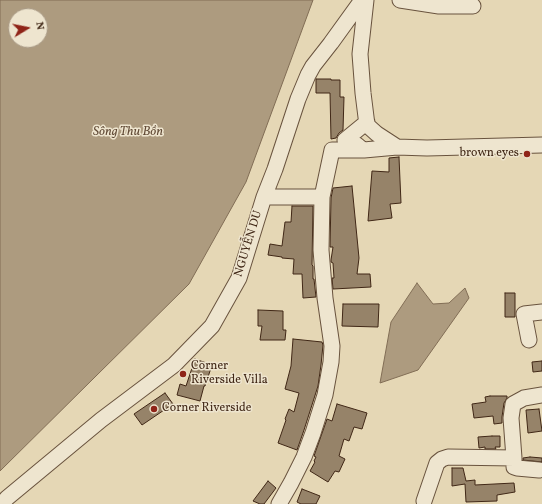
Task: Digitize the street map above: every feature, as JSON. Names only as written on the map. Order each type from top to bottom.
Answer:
[{"type":"street","points":[[264,197],[275,169],[298,99],[308,75],[362,0]]},
{"type":"street","points":[[366,0],[360,54],[367,122],[377,134],[397,146]]},
{"type":"street","points":[[400,0],[439,6],[472,6]]},
{"type":"street","points":[[364,150],[345,140],[367,122]]},
{"type":"street","points":[[278,504],[301,464],[311,439],[324,394],[331,362],[332,346],[325,298],[321,250],[322,197],[332,150],[364,150],[397,146],[427,148],[542,144]]},
{"type":"street","name":"NGUYỄN DU","points":[[2,504],[6,498],[101,420],[174,365],[212,326],[239,278],[264,197],[322,197]]},
{"type":"street","points":[[528,340],[524,314],[542,312]]},
{"type":"street","points":[[539,470],[514,467],[511,418],[513,404],[524,398],[542,395]]},
{"type":"street","points":[[424,502],[437,463],[442,459],[448,457],[514,458]]},
{"type":"water","name":"Sông Thu Bồn","points":[[0,0],[313,0],[246,182],[189,284],[0,471]]},
{"type":"water","points":[[417,283],[433,304],[449,303],[465,288],[469,298],[418,370],[380,383],[391,322]]},
{"type":"building","points":[[316,79],[340,80],[340,97],[344,97],[343,130],[336,138],[331,139],[330,93],[316,93]]},
{"type":"building","points":[[399,157],[401,203],[390,204],[392,218],[368,221],[372,171],[389,172],[389,158]]},
{"type":"building","points":[[352,186],[359,258],[357,274],[370,274],[371,287],[333,289],[333,263],[331,260],[333,247],[330,247],[331,198],[333,188]]},
{"type":"building","points":[[292,206],[313,206],[312,265],[316,297],[303,298],[302,274],[293,274],[294,259],[268,255],[270,244],[282,246],[285,222],[291,222]]},
{"type":"building","points":[[505,293],[515,293],[515,317],[505,317]]},
{"type":"building","points":[[343,304],[379,304],[378,327],[342,326]]},
{"type":"building","points":[[258,310],[283,311],[283,330],[286,330],[285,340],[260,340],[262,326],[258,326]]},
{"type":"building","points":[[293,339],[322,342],[323,345],[318,386],[297,450],[278,443],[289,409],[294,412],[299,393],[285,389],[291,366]]},
{"type":"building","points":[[195,359],[212,365],[200,401],[177,395],[180,384],[186,386]]},
{"type":"building","points":[[542,361],[542,371],[533,372],[532,362]]},
{"type":"building","name":"Corner Riverside","points":[[165,393],[173,404],[142,425],[134,414]]},
{"type":"building","points":[[507,396],[504,403],[502,423],[494,424],[493,416],[474,418],[472,404],[486,402],[485,397]]},
{"type":"building","points":[[337,404],[367,413],[362,429],[354,427],[349,441],[344,439],[339,456],[345,459],[339,472],[335,471],[328,482],[310,471],[315,462],[316,457],[314,456],[327,419],[332,421]]},
{"type":"building","points":[[539,409],[542,431],[528,433],[526,410]]},
{"type":"building","points":[[500,436],[500,447],[495,447],[496,449],[485,449],[485,447],[479,448],[478,437]]},
{"type":"building","points":[[523,458],[542,458],[542,462],[523,460]]},
{"type":"building","points":[[452,468],[463,468],[466,481],[475,480],[475,485],[514,483],[515,492],[497,495],[497,501],[466,502],[465,484],[452,486]]},
{"type":"building","points":[[268,481],[276,488],[264,504],[253,501]]},
{"type":"building","points":[[302,489],[320,496],[316,504],[301,504],[297,502]]},
{"type":"place","name":"brown eyes","points":[[527,154]]},
{"type":"place","name":"Corner Riverside Villa","points":[[183,374]]},
{"type":"place","name":"Corner Riverside","points":[[154,409]]}]
